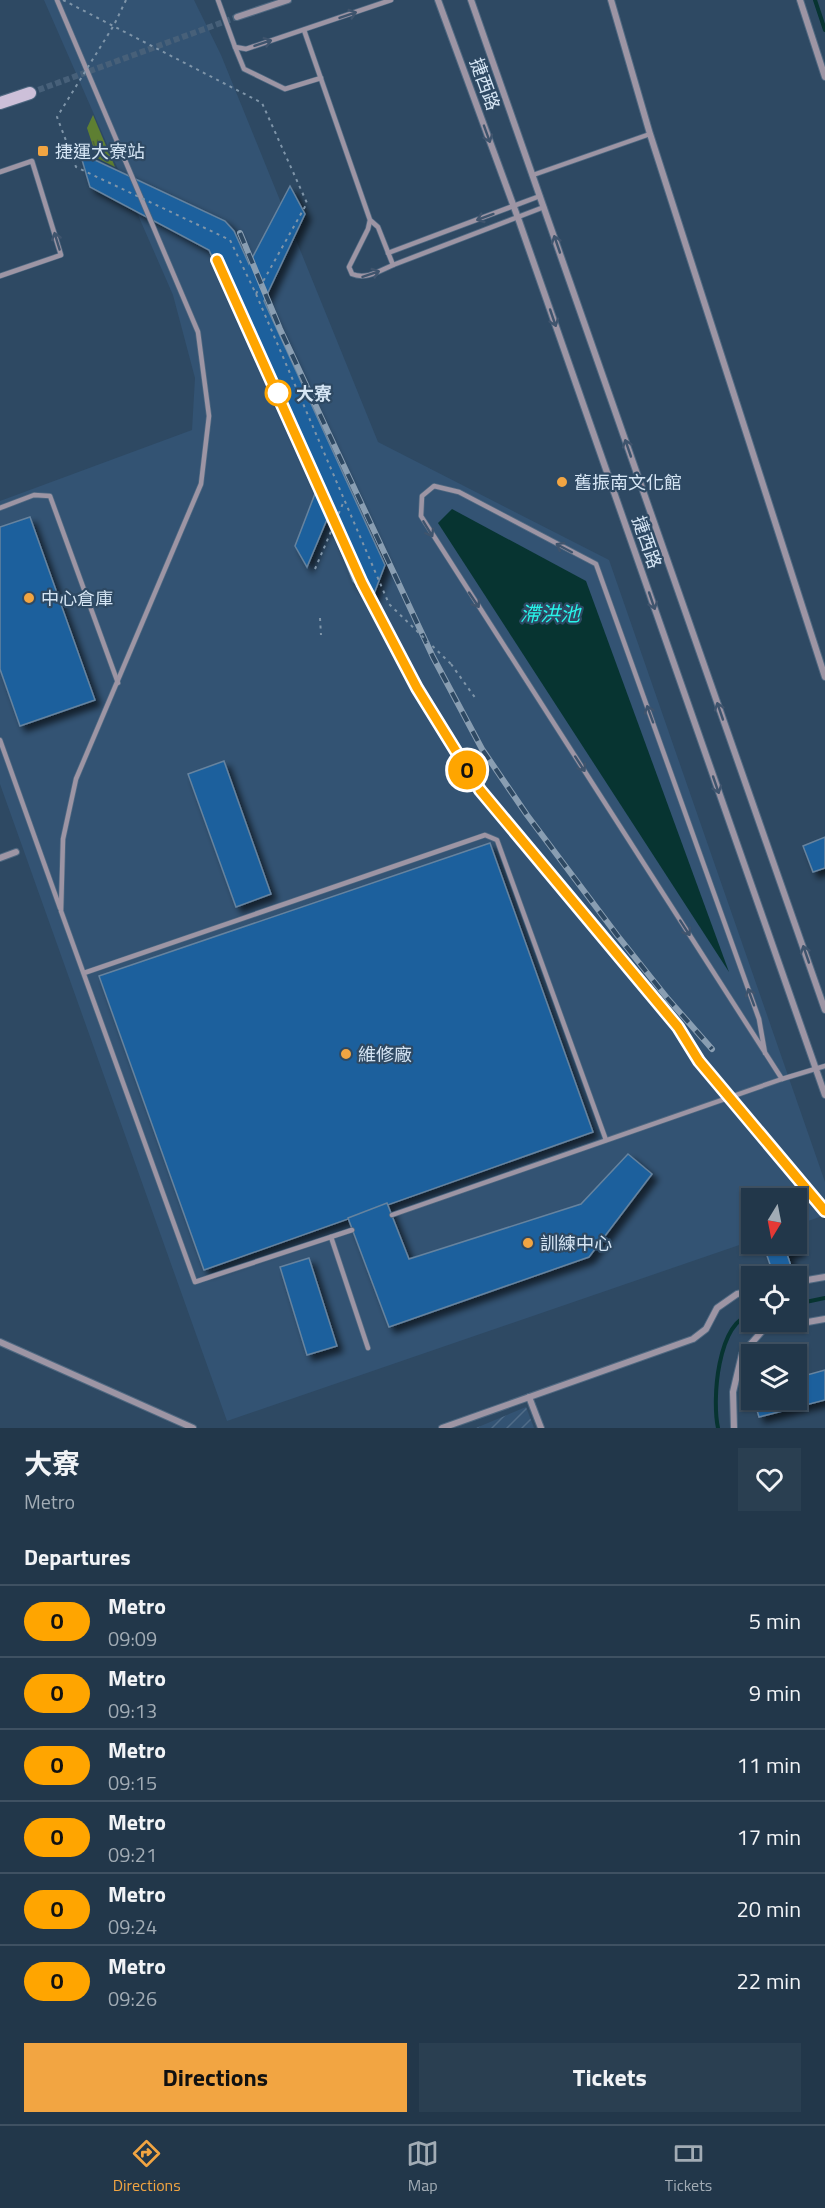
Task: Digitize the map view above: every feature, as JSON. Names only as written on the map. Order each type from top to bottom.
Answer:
[{"type":"street","points":[[237,17],[288,0]]},
{"type":"street","name":"捷西路","points":[[438,0],[514,206],[825,1095]]},
{"type":"street","name":"捷西路","points":[[471,0],[825,1010]]},
{"type":"street","points":[[612,0],[650,134],[825,677]]},
{"type":"street","points":[[800,0],[825,77]]},
{"type":"street","points":[[0,103],[30,93]]},
{"type":"street","points":[[0,858],[16,852]]},
{"type":"street","points":[[807,1280],[825,1277]]},
{"type":"street","points":[[442,1428],[693,1339],[706,1329],[717,1308],[741,1293]]},
{"type":"street","points":[[734,1428],[733,1392],[742,1354],[763,1330],[825,1319]]},
{"type":"street","points":[[0,1342],[193,1428]]},
{"type":"street","points":[[529,1397],[541,1428]]},
{"type":"lane","points":[[57,0],[198,332],[209,416],[201,484],[76,779],[63,839],[61,911]]},
{"type":"lane","points":[[218,0],[244,69],[285,89],[321,78]]},
{"type":"lane","points":[[235,47],[246,49],[391,0]]},
{"type":"lane","points":[[304,30],[370,220],[378,227],[393,265]]},
{"type":"lane","points":[[533,175],[650,134]]},
{"type":"lane","points":[[0,172],[32,161],[61,255],[0,276]]},
{"type":"lane","points":[[388,253],[540,196]]},
{"type":"lane","points":[[370,220],[368,229],[350,264],[350,271],[355,276],[363,277],[544,207]]},
{"type":"lane","points":[[765,1053],[759,1019],[596,564],[459,492],[434,486],[422,496],[421,516],[765,1053],[782,1079]]},
{"type":"lane","points":[[0,508],[34,495],[50,496],[118,683]]},
{"type":"lane","points":[[0,740],[195,1282],[352,1230]]},
{"type":"lane","points":[[84,973],[486,835],[497,840],[606,1140]]},
{"type":"lane","points":[[392,1215],[825,1066]]},
{"type":"lane","points":[[331,1237],[368,1348]]},
{"type":"path","points":[[63,0],[262,103],[307,203],[256,294]]},
{"type":"path","points":[[126,0],[114,25],[57,117],[76,167],[230,240],[256,294],[389,604],[451,664],[476,699]]},
{"type":"path","points":[[315,569],[344,501]]},
{"type":"path","points":[[320,618],[321,635]]},
{"type":"shaded area","points":[[44,0],[194,0],[221,55],[378,442],[609,560],[825,1182],[825,1215],[807,1221],[807,1188],[741,1188],[741,1244],[227,1421],[0,784],[0,501],[192,430],[195,378],[173,295]]},
{"type":"shaded area","points":[[526,1407],[534,1428],[476,1428]]},
{"type":"green space","points":[[93,115],[115,167],[97,158],[87,128]]},
{"type":"water","name":"滯洪池","points":[[452,509],[586,581],[729,972],[438,523]]},
{"type":"building","points":[[80,153],[225,221],[234,231],[249,264],[290,186],[305,214],[264,301],[385,565],[372,599],[353,581],[328,517],[307,567],[295,546],[316,491],[209,250],[90,187]]},
{"type":"building","name":"中心倉庫","points":[[30,517],[95,700],[20,726],[0,669],[0,527]]},
{"type":"building","points":[[224,761],[271,894],[236,907],[188,774]]},
{"type":"building","points":[[825,837],[825,868],[813,872],[803,846]]},
{"type":"building","name":"維修廠","points":[[490,843],[593,1132],[204,1270],[99,976]]},
{"type":"building","name":"訓練中心","points":[[628,1154],[652,1174],[589,1257],[389,1327],[348,1218],[387,1203],[409,1259],[581,1204]]},
{"type":"building","points":[[766,1254],[787,1254],[791,1266],[771,1266]]},
{"type":"building","points":[[309,1258],[337,1346],[307,1355],[280,1267]]},
{"type":"building","points":[[825,1370],[825,1400],[807,1405],[807,1375]]},
{"type":"building","points":[[757,1410],[786,1410],[759,1417]]},
{"type":"waterway","points":[[815,0],[825,30]]},
{"type":"waterway","points":[[807,1302],[825,1298]]},
{"type":"waterway","points":[[718,1428],[716,1400],[720,1364],[724,1346],[731,1331],[741,1320]]},
{"type":"tunnel","points":[[30,93],[237,17]]},
{"type":"railway","points":[[240,233],[280,329],[433,657],[482,749],[527,815],[617,935],[712,1049]]},
{"type":"railway","points":[[217,260],[362,583],[417,688],[480,790],[678,1027],[699,1061]]},
{"type":"metro line","name":"O","points":[[217,260],[291,420],[362,583],[417,688],[480,790],[678,1027],[699,1061],[825,1211]]},
{"type":"place","name":"捷運大寮站","points":[[43,151]]},
{"type":"place","name":"大寮","points":[[278,393]]},
{"type":"place","name":"舊振南文化館","points":[[562,482]]},
{"type":"place","name":"中心倉庫","points":[[29,598]]},
{"type":"place","name":"維修廠","points":[[346,1054]]},
{"type":"place","name":"訓練中心","points":[[528,1243]]}]
